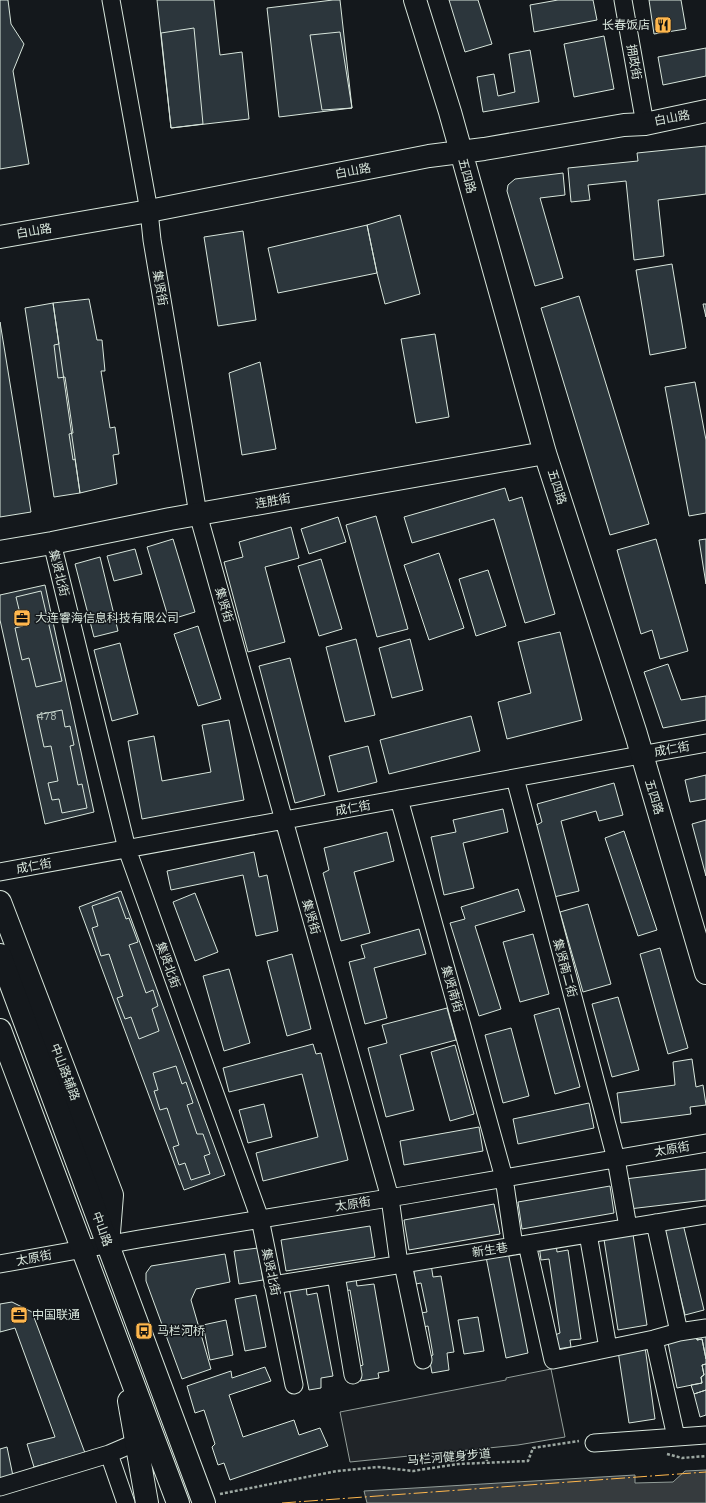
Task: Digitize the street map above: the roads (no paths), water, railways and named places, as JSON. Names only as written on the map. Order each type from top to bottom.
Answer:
[{"type":"main road","name":"五四路","points":[[415,0],[450,112],[545,453],[642,755],[706,973]]},
{"type":"main road","name":"白山路","points":[[0,237],[148,211],[429,156],[484,149],[624,125],[645,124],[706,111]]},
{"type":"main road","name":"连胜街","points":[[0,552],[198,514],[545,453]]},
{"type":"main road","name":"中山路辅路","points":[[0,902],[112,1195],[108,1245]]},
{"type":"main road","name":"中山路","points":[[0,955],[203,1500]]},
{"type":"main road","points":[[0,1030],[178,1503]]},
{"type":"main road","points":[[116,1339],[137,1442],[147,1503]]},
{"type":"street","name":"集贤街","points":[[110,0],[148,211],[198,514],[390,1198],[401,1264],[423,1360]]},
{"type":"street","name":"拥政街","points":[[623,0],[645,124]]},
{"type":"street","name":"集贤北街","points":[[52,543],[126,849],[260,1219],[294,1385]]},
{"type":"street","name":"成仁街","points":[[0,872],[706,743]]},
{"type":"street","name":"集贤南二街","points":[[515,778],[616,1159],[628,1227]]},
{"type":"street","name":"集贤南街","points":[[399,799],[504,1178],[520,1245],[552,1360],[608,1348]]},
{"type":"street","name":"太原街","points":[[0,1264],[706,1143]]},
{"type":"street","name":"新生巷","points":[[273,1285],[706,1215]]},
{"type":"street","points":[[655,1223],[679,1332]]},
{"type":"street","points":[[588,1234],[608,1348],[654,1339],[679,1332],[706,1328]]},
{"type":"street","points":[[336,1275],[353,1375]]},
{"type":"street","points":[[654,1339],[676,1437]]},
{"type":"street","points":[[588,1445],[706,1435]]},
{"type":"street","points":[[0,1487],[109,1454],[137,1442]]},
{"type":"street","points":[[109,1454],[126,1503]]},
{"type":"place","name":"长春饭店","points":[[663,25]]},
{"type":"place","name":"大连睿海信息科技有限公司","points":[[22,618]]},
{"type":"place","name":"中国联通","points":[[19,1315]]},
{"type":"place","name":"马栏河桥","points":[[144,1331]]}]
